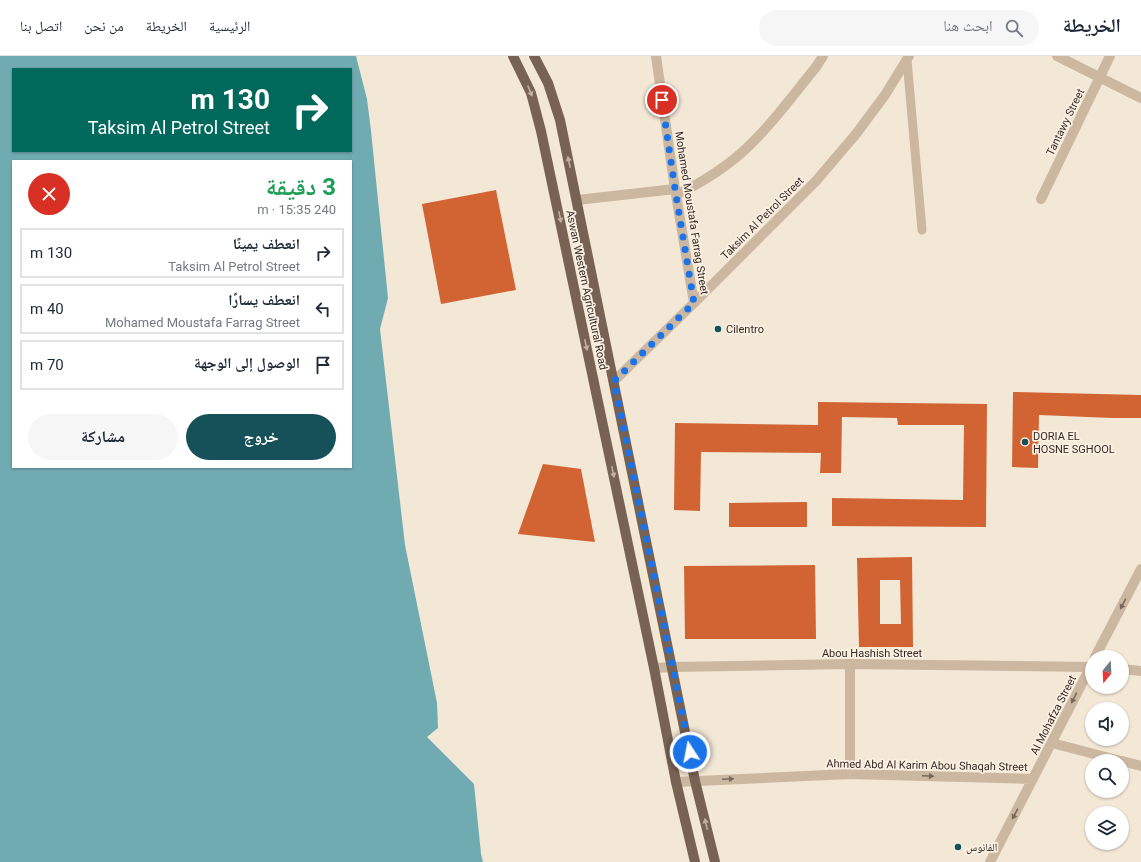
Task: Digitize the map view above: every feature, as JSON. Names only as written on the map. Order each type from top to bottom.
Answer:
[{"type":"main road","name":"Aswan Western Agricultural Road","points":[[513,56],[531,92],[542,131],[654,668],[676,782],[695,862]]},
{"type":"main road","name":"Aswan Western Agricultural Road","points":[[534,56],[548,83],[560,120],[673,667],[695,781],[715,862]]},
{"type":"street","name":"Mohamed Moustafa Farrag Street","points":[[656,56],[694,303]]},
{"type":"street","points":[[577,200],[676,192],[710,176],[730,163],[753,142],[811,73],[823,56]]},
{"type":"street","points":[[1058,56],[1141,98]]},
{"type":"street","name":"Tantawy Street","points":[[1041,199],[1110,56]]},
{"type":"street","name":"Taksim Al Petrol Street","points":[[614,381],[816,181],[856,134],[885,95],[908,58]]},
{"type":"street","points":[[1099,650],[1141,569]]},
{"type":"street","name":"Abou Hashish Street","points":[[654,668],[850,664],[1085,666]]},
{"type":"street","points":[[850,664],[850,774]]},
{"type":"street","points":[[1129,670],[1141,671]]},
{"type":"street","name":"Al Mohafza Street","points":[[990,862],[1085,678]]},
{"type":"street","points":[[1052,743],[1095,754]]},
{"type":"street","points":[[1129,763],[1141,766]]},
{"type":"street","name":"Ahmed Abd Al Karim Abou Shaqah Street","points":[[676,782],[850,774],[1033,779]]},
{"type":"lane","points":[[908,58],[922,230]]},
{"type":"water","points":[[0,56],[356,56],[367,99],[388,298],[380,329],[405,545],[437,703],[438,728],[427,737],[474,784],[483,862],[0,862]]},
{"type":"building","points":[[496,190],[516,290],[441,304],[422,204]]},
{"type":"building","name":"DORIA EL HOSNE SGHOOL","points":[[1013,392],[1141,395],[1141,418],[1039,415],[1038,468],[1012,467]]},
{"type":"building","points":[[818,402],[987,404],[986,527],[832,526],[832,498],[963,500],[964,425],[898,425],[897,418],[842,417],[841,473],[820,473],[821,453],[701,452],[700,511],[674,510],[675,423],[818,425]]},
{"type":"building","points":[[543,464],[581,469],[595,542],[518,534]]},
{"type":"building","points":[[807,502],[807,527],[729,527],[729,503]]},
{"type":"building","points":[[912,557],[913,647],[859,647],[857,558]],"holes":[[[880,580],[900,580],[901,624],[880,624]]]},
{"type":"building","points":[[815,565],[816,639],[685,639],[684,566]]},
{"type":"place","name":"Cilentro","points":[[718,329]]},
{"type":"place","name":"DORIA EL HOSNE SGHOOL","points":[[1025,442]]},
{"type":"place","name":"الفانوس","points":[[958,847]]},
{"type":"route","points":[[662,100],[694,303],[614,381],[690,752]]}]
